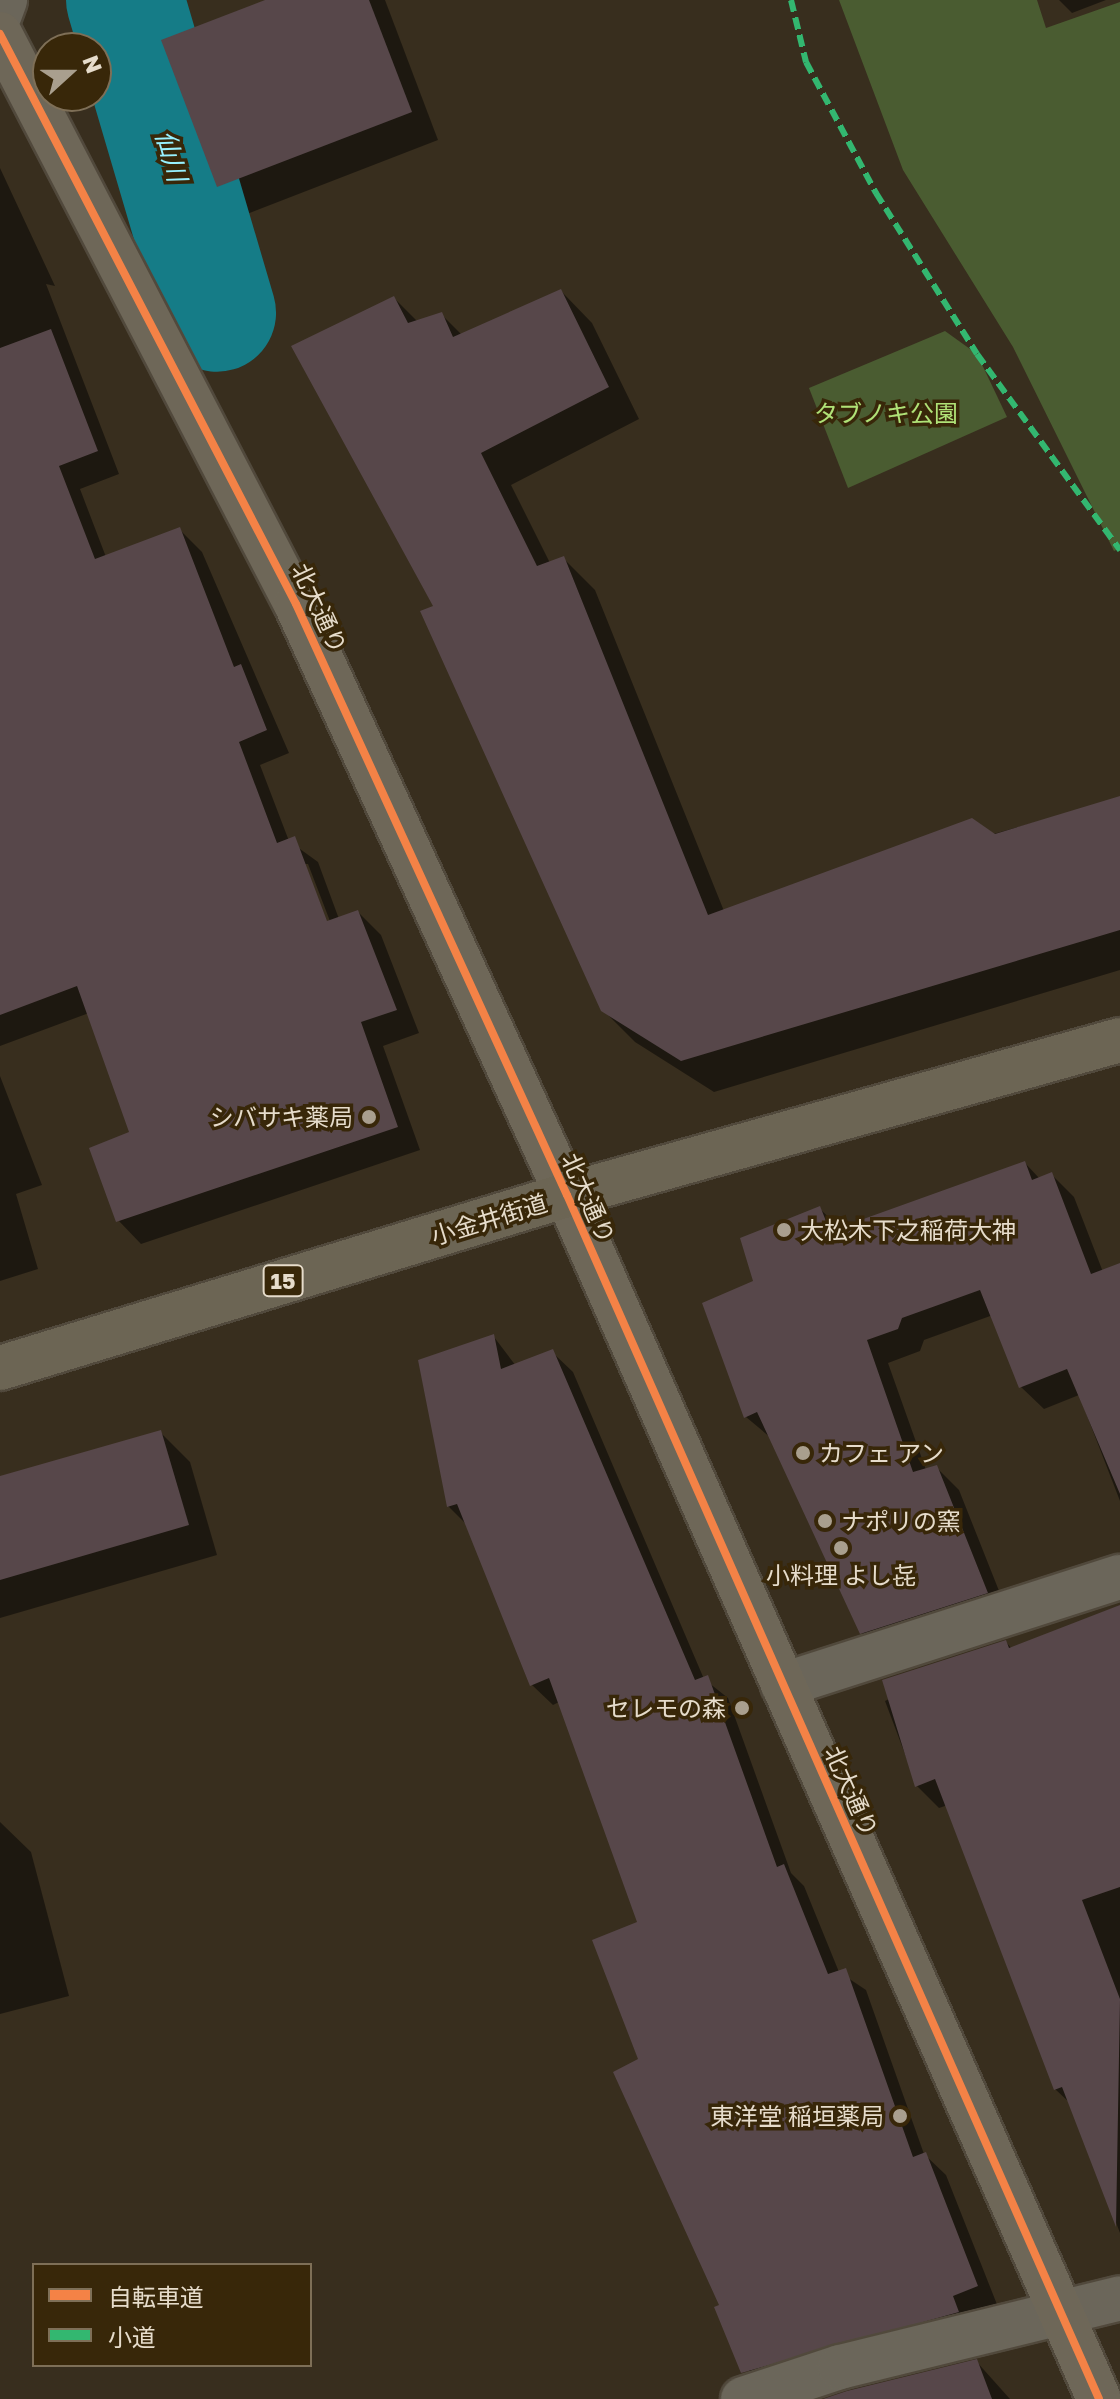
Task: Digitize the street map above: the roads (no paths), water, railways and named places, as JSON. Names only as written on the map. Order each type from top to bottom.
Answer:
[{"type":"main road","name":"小金井街道","points":[[0,1368],[567,1195],[1120,1040]]},
{"type":"street","points":[[0,14],[5,0]]},
{"type":"street","name":"北大通り","points":[[0,34],[239,483],[567,1195],[1099,2399]]},
{"type":"street","points":[[783,1685],[1120,1577]]},
{"type":"street","points":[[743,2399],[1060,2310],[1120,2298]]},
{"type":"waterway","name":"仙川","points":[[125,0],[217,313]]},
{"type":"place","name":"シバサキ薬局","points":[[369,1117]]},
{"type":"place","name":"大松木下之稲荷大神","points":[[784,1230]]},
{"type":"place","name":"カフェ アン","points":[[803,1453]]},
{"type":"place","name":"ナポリの窯","points":[[825,1521]]},
{"type":"place","name":"小料理 よし㐂","points":[[841,1548]]},
{"type":"place","name":"セレモの森","points":[[742,1708]]},
{"type":"place","name":"東洋堂 稲垣薬局","points":[[900,2116]]},
{"type":"park label","name":"タブノキ公園","points":[[886,413]]}]
